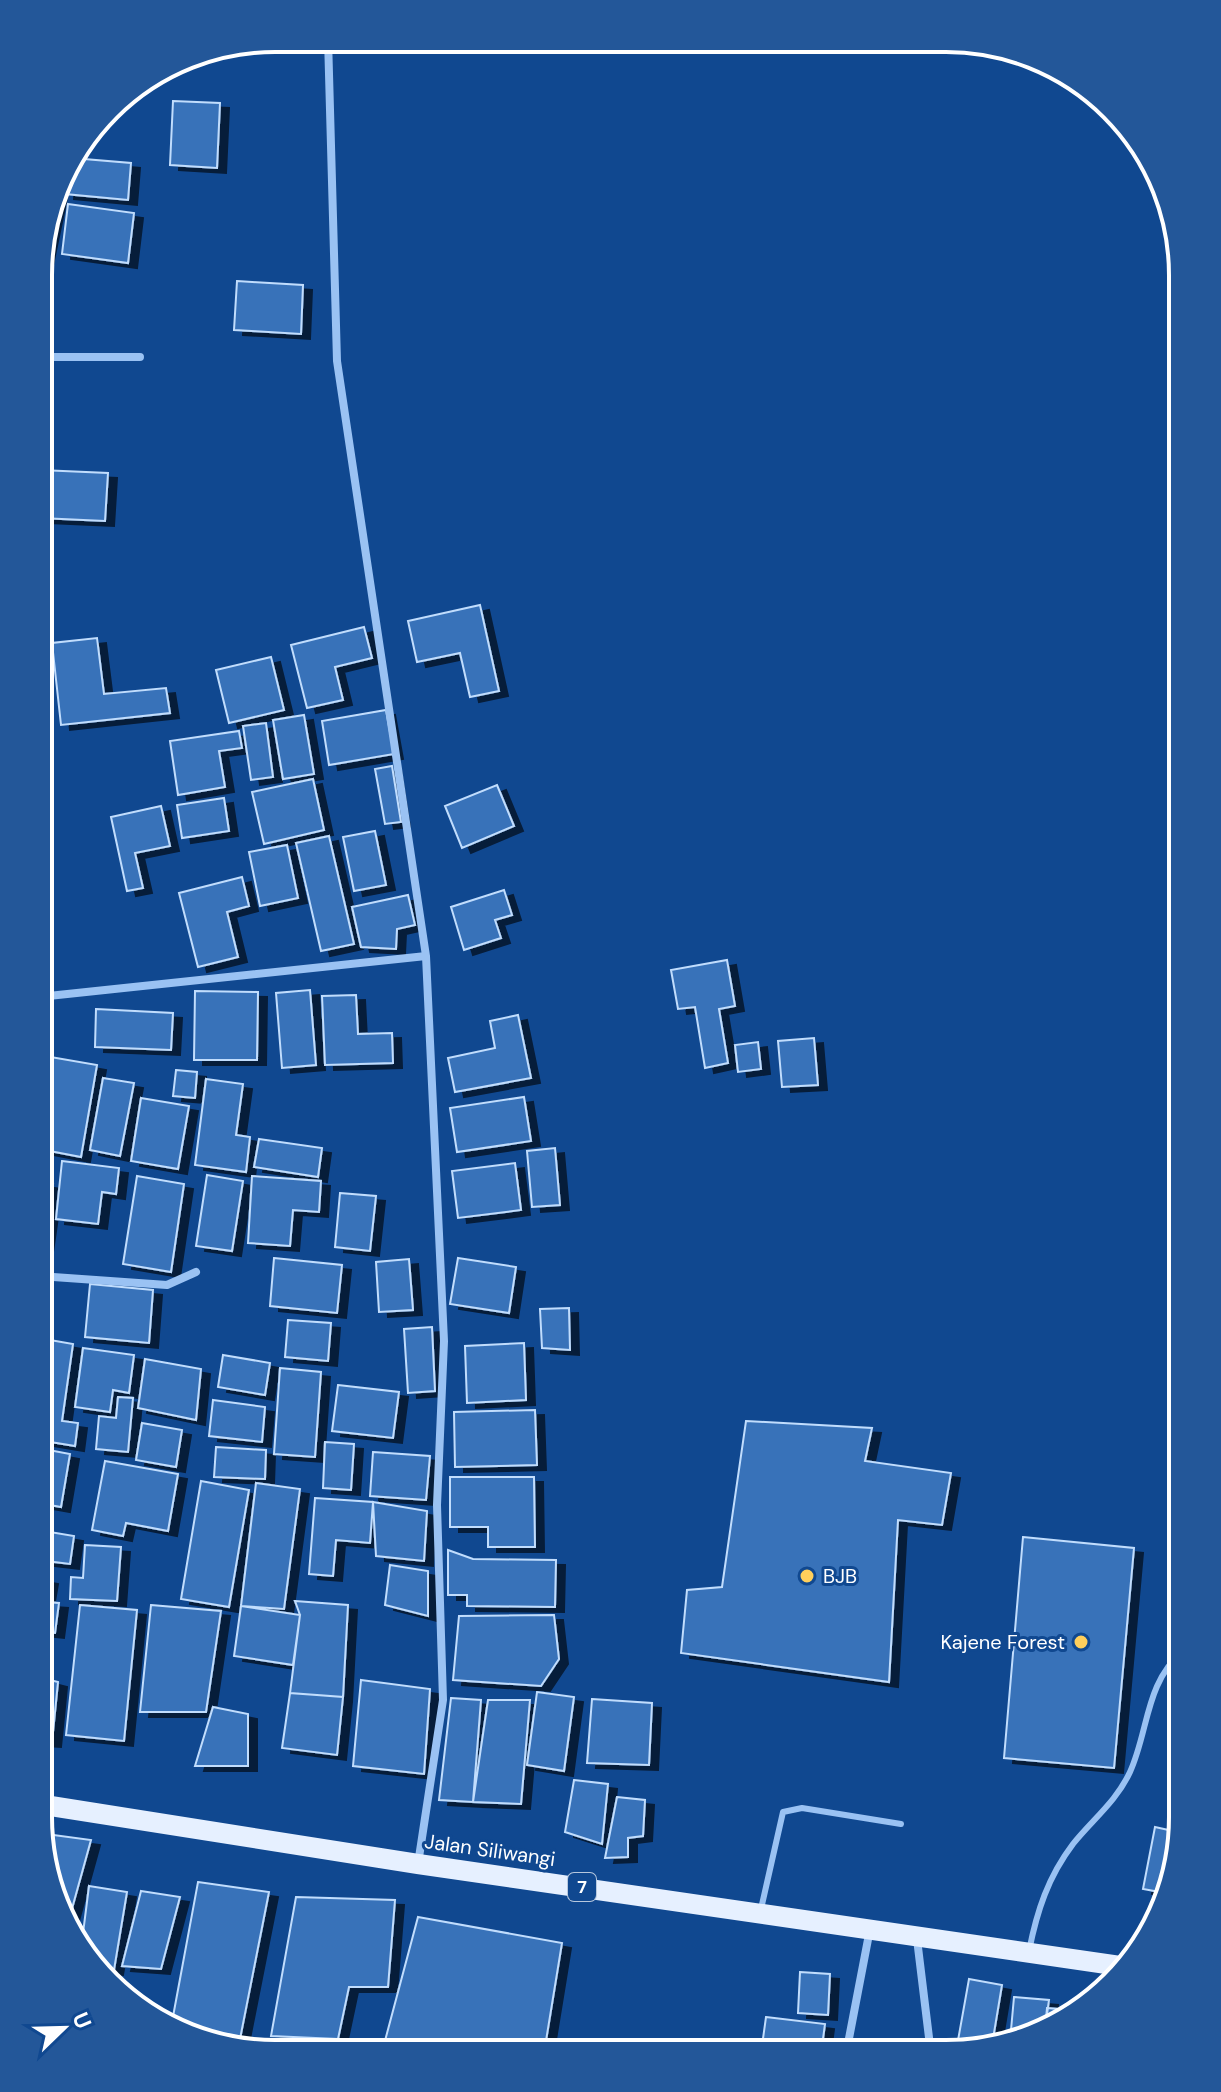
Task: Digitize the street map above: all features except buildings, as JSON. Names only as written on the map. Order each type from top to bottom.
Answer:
[{"type":"main road","name":"Jalan Siliwangi","points":[[52,1811],[1113,1965]]},
{"type":"street","points":[[328,52],[337,361],[426,956],[444,1341],[437,1505],[443,1700],[418,1864]]},
{"type":"street","points":[[52,357],[140,357]]},
{"type":"street","points":[[52,996],[426,956]]},
{"type":"street","points":[[52,1277],[167,1285],[196,1272]]},
{"type":"street","points":[[849,2040],[870,1928]]},
{"type":"street","points":[[917,1934],[929,2040]]},
{"type":"lane","points":[[1029,1952],[1037,1909],[1050,1879],[1074,1843],[1110,1806],[1130,1771],[1155,1685],[1169,1662]]},
{"type":"lane","points":[[761,1913],[783,1812],[802,1808],[901,1824]]},
{"type":"place","name":"BJB","points":[[807,1576]]},
{"type":"place","name":"Kajene Forest","points":[[1081,1642]]}]
